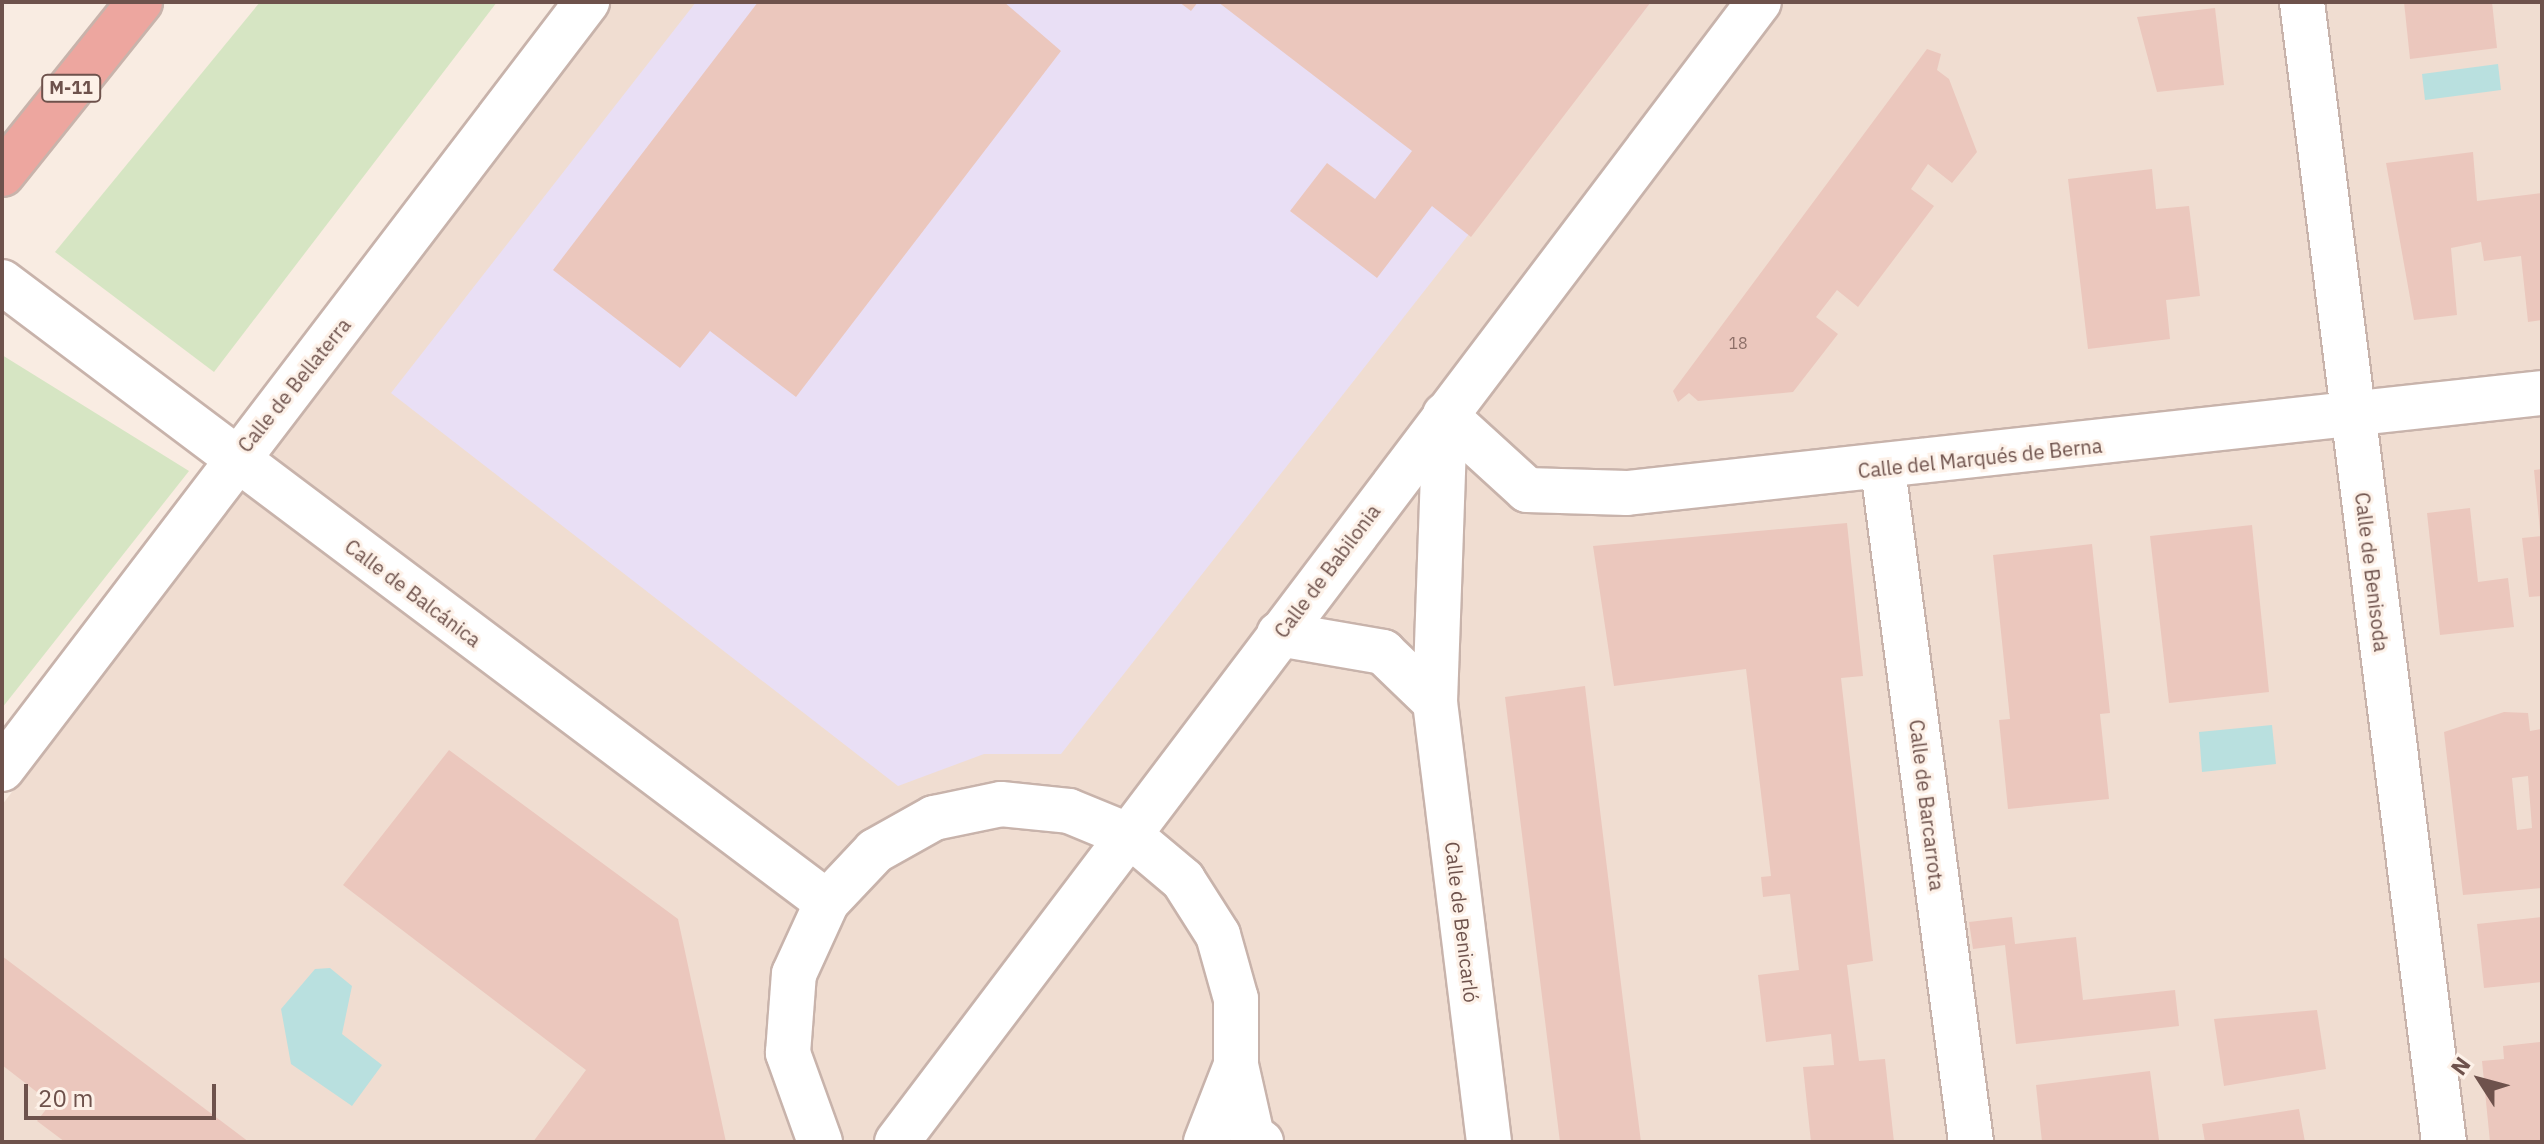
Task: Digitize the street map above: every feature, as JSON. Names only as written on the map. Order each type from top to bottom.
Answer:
[{"type":"highway","name":"M-11","points":[[2,174],[140,2]]},
{"type":"street","name":"Calle de Bellaterra","points":[[2,769],[235,459],[587,2]]},
{"type":"street","name":"Calle de Babilonia","points":[[897,1142],[1132,837],[1279,634],[1759,2]]},
{"type":"street","name":"Calle de Benisoda","points":[[2302,2],[2444,1142]]},
{"type":"street","name":"Calle de Balcánica","points":[[2,282],[100,352],[235,459],[827,902]]},
{"type":"street","name":"Calle del Marqués de Berna","points":[[1445,415],[1527,490],[1627,493],[1883,469],[2352,418],[2542,393]]},
{"type":"street","name":"Calle de Benicarló","points":[[1445,415],[1435,702],[1489,1142]]},
{"type":"street","name":"Calle de Barcarrota","points":[[1883,469],[1971,1142]]},
{"type":"street","points":[[1279,634],[1383,652],[1435,702]]},
{"type":"street","points":[[820,1142],[788,1053],[794,974],[827,902],[875,851],[934,818],[988,807],[1069,811],[1132,837],[1183,880],[1218,935],[1236,999],[1236,1065],[1252,1136],[1261,1142]]},
{"type":"street","points":[[1206,1142],[1236,1065]]},
{"type":"shaded area","points":[[613,2],[2542,2],[2542,1142],[2,1142],[2,805]]},
{"type":"shaded area","points":[[696,2],[1651,2],[1061,754],[984,754],[898,786],[391,393]]},
{"type":"green space","points":[[260,2],[497,2],[214,372],[55,252]]},
{"type":"green space","points":[[2,355],[189,471],[2,708]]},
{"type":"water","points":[[2498,64],[2501,90],[2425,100],[2422,74]]},
{"type":"water","points":[[2272,725],[2276,764],[2202,772],[2199,732]]},
{"type":"water","points":[[330,968],[352,986],[342,1034],[382,1065],[352,1106],[291,1064],[281,1009],[315,969]]},
{"type":"building","points":[[758,2],[1004,2],[1061,51],[796,397],[710,331],[680,368],[553,270]]},
{"type":"building","points":[[1179,2],[1198,2],[1191,11]]},
{"type":"building","points":[[1218,2],[1651,2],[1471,237],[1432,206],[1377,278],[1290,211],[1327,163],[1375,199],[1412,151]]},
{"type":"building","points":[[2404,2],[2492,2],[2497,48],[2410,59]]},
{"type":"building","points":[[2215,8],[2224,85],[2157,92],[2137,17]]},
{"type":"building","points":[[1927,49],[1941,54],[1937,70],[1949,79],[1977,152],[1952,183],[1928,164],[1911,189],[1934,206],[1858,307],[1837,290],[1816,317],[1838,334],[1793,392],[1698,401],[1689,393],[1678,402],[1673,391]]},
{"type":"building","points":[[2473,152],[2477,201],[2542,193],[2542,320],[2528,322],[2521,256],[2484,261],[2481,242],[2451,248],[2457,315],[2414,320],[2386,163]]},
{"type":"building","points":[[2152,169],[2156,209],[2189,206],[2200,296],[2166,300],[2170,339],[2088,349],[2068,179]]},
{"type":"building","points":[[2542,469],[2542,530],[2540,530],[2534,470]]},
{"type":"building","points":[[2470,508],[2478,582],[2508,578],[2514,627],[2440,635],[2427,513]]},
{"type":"building","points":[[1847,523],[1863,676],[1841,678],[1873,961],[1847,965],[1859,1061],[1885,1059],[1894,1142],[1811,1142],[1803,1067],[1834,1065],[1831,1034],[1766,1042],[1758,975],[1799,970],[1790,894],[1763,897],[1761,877],[1771,876],[1746,669],[1614,686],[1593,546]]},
{"type":"building","points":[[2252,525],[2269,692],[2169,703],[2150,536]]},
{"type":"building","points":[[2542,536],[2542,596],[2529,597],[2522,538]]},
{"type":"building","points":[[2092,544],[2110,713],[2100,714],[2109,799],[2008,809],[1999,720],[2010,719],[1993,555]]},
{"type":"building","points":[[1585,686],[1641,1142],[1560,1142],[1505,697]]},
{"type":"building","points":[[2504,712],[2528,713],[2530,731],[2541,729],[2542,888],[2463,895],[2444,732]],"holes":[[[2528,776],[2532,828],[2517,830],[2512,778]]]},
{"type":"building","points":[[449,750],[678,919],[726,1142],[533,1142],[586,1070],[343,885]]},
{"type":"building","points":[[2012,917],[2015,944],[2076,937],[2083,1000],[2175,990],[2179,1026],[2016,1044],[2005,945],[1973,949],[1969,922]]},
{"type":"building","points":[[2542,917],[2542,982],[2484,988],[2477,924]]},
{"type":"building","points":[[2,956],[249,1142],[65,1142],[37,1121],[51,1103],[2,1065]]},
{"type":"building","points":[[2317,1010],[2326,1069],[2224,1086],[2214,1019]]},
{"type":"building","points":[[2540,1042],[2542,1142],[2490,1142],[2482,1061],[2504,1059],[2503,1046]]},
{"type":"building","points":[[2150,1071],[2159,1140],[2042,1142],[2036,1085]]},
{"type":"building","points":[[2299,1109],[2305,1142],[2205,1142],[2202,1124]]}]
